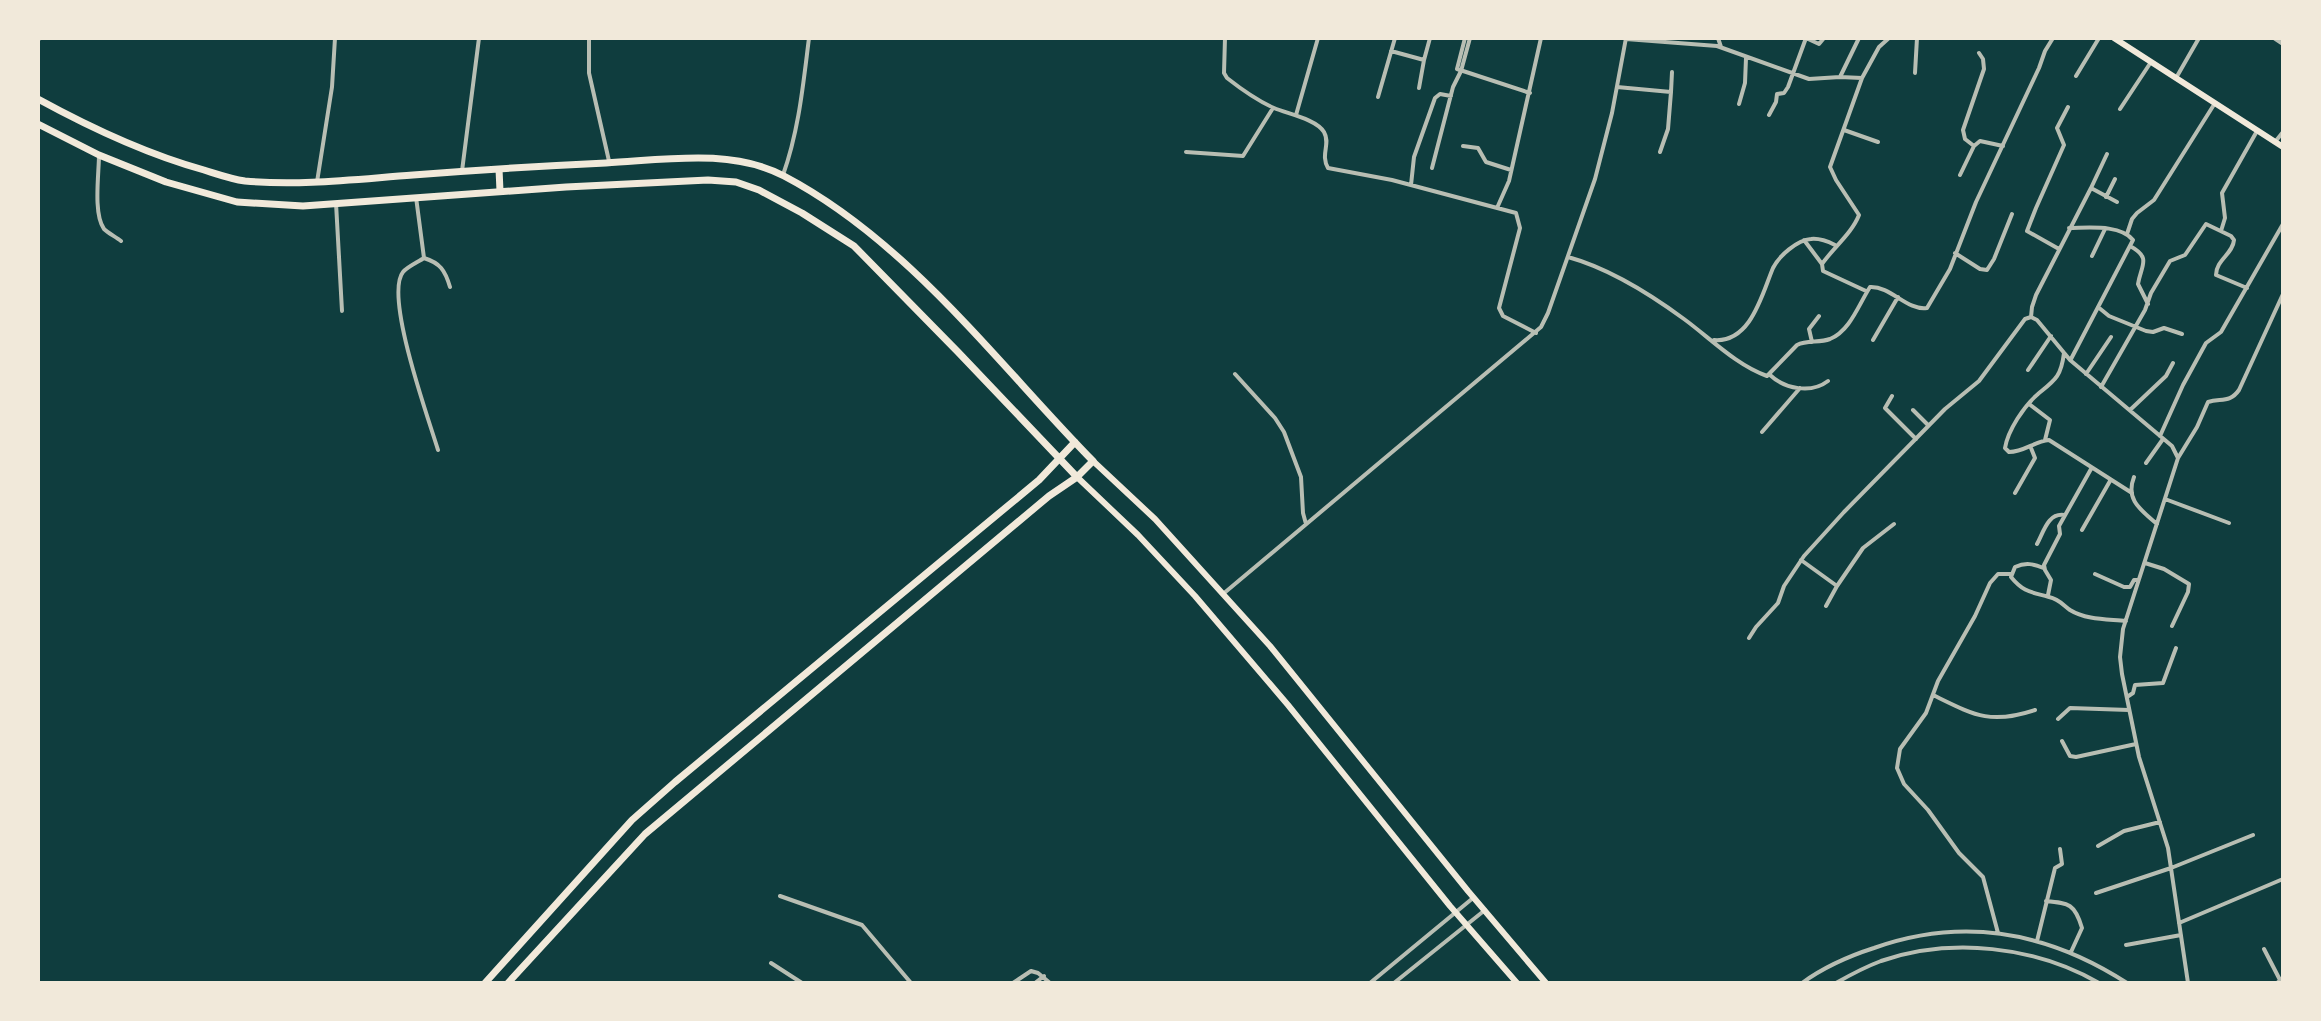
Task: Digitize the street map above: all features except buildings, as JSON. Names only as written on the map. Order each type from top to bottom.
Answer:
[{"type":"highway","points":[[38,99],[83,124],[173,162],[241,181],[303,184],[660,159],[738,161],[783,175],[869,230],[970,328],[1093,461],[645,834],[508,983]]},
{"type":"highway","points":[[38,124],[99,155],[166,182],[237,202],[303,206],[500,191],[708,180],[736,182],[759,190],[802,213],[854,246],[1077,477]]},
{"type":"highway","points":[[499,169],[500,191]]},
{"type":"highway","points":[[485,983],[632,820],[1039,480],[1075,442]]},
{"type":"main road","points":[[2114,38],[2283,147]]},
{"type":"main road","points":[[1093,461],[1155,519],[1270,646],[1546,983]]},
{"type":"main road","points":[[1077,477],[1138,535],[1195,596],[1517,983]]},
{"type":"street","points":[[317,182],[332,87],[335,38]]},
{"type":"street","points":[[462,171],[479,38]]},
{"type":"street","points":[[589,38],[589,73],[610,163]]},
{"type":"street","points":[[783,175],[800,113],[809,38]]},
{"type":"street","points":[[1225,38],[1224,73],[1227,78],[1273,108],[1296,115],[1324,132],[1324,158],[1328,168],[1411,185],[1516,213],[1520,228],[1499,308],[1503,316],[1536,333]]},
{"type":"street","points":[[1296,115],[1318,38]]},
{"type":"street","points":[[1378,97],[1395,38]]},
{"type":"street","points":[[1419,88],[1430,38]]},
{"type":"street","points":[[1468,38],[1457,69],[1530,93]]},
{"type":"street","points":[[1497,208],[1511,170],[1541,38]]},
{"type":"street","points":[[1718,38],[1721,47]]},
{"type":"street","points":[[1769,115],[1777,94],[1785,92],[1806,38],[1819,44],[1824,38]]},
{"type":"street","points":[[1840,77],[1859,38]]},
{"type":"street","points":[[1867,292],[1822,270],[1822,264],[1852,229],[1859,215],[1830,167],[1862,78],[1879,47],[1889,38]]},
{"type":"street","points":[[1915,73],[1917,38]]},
{"type":"street","points":[[1770,375],[1797,345],[1839,334],[1870,287],[1878,287],[1920,309],[1927,308],[1950,269],[2053,38]]},
{"type":"street","points":[[2076,76],[2099,38]]},
{"type":"street","points":[[2176,78],[2199,38]]},
{"type":"street","points":[[1222,594],[1536,333],[1548,313],[1595,179],[1626,39],[1721,47],[1809,79],[1862,78]]},
{"type":"street","points":[[2277,39],[2283,44]]},
{"type":"street","points":[[1391,51],[1424,60]]},
{"type":"street","points":[[1974,146],[1965,139],[1963,130],[1984,69],[1979,53]]},
{"type":"street","points":[[1739,104],[1745,83],[1746,58]]},
{"type":"street","points":[[2120,109],[2151,62]]},
{"type":"street","points":[[1432,168],[1451,96],[1461,71]]},
{"type":"street","points":[[1660,152],[1668,129],[1672,72]]},
{"type":"street","points":[[1617,87],[1671,92]]},
{"type":"street","points":[[1411,185],[1414,157],[1435,98],[1440,94],[1451,96]]},
{"type":"street","points":[[2127,234],[2132,219],[2154,200],[2215,103]]},
{"type":"street","points":[[2059,249],[2027,231],[2064,145],[2057,128],[2068,107]]},
{"type":"street","points":[[1186,152],[1243,156],[1273,108]]},
{"type":"street","points":[[1844,130],[1878,142]]},
{"type":"street","points":[[2221,231],[2225,218],[2222,193],[2258,130]]},
{"type":"street","points":[[2275,142],[2283,132]]},
{"type":"street","points":[[1960,175],[1974,146],[1980,141],[2003,146]]},
{"type":"street","points":[[1463,146],[1478,148],[1486,162],[1511,170]]},
{"type":"street","points":[[2031,317],[2036,295],[2107,154]]},
{"type":"street","points":[[99,155],[100,220],[104,228],[121,241]]},
{"type":"street","points":[[2106,197],[2115,179]]},
{"type":"street","points":[[2091,188],[2117,202]]},
{"type":"street","points":[[416,197],[424,258]]},
{"type":"street","points":[[336,203],[342,311]]},
{"type":"street","points":[[1955,253],[1980,269],[1987,270],[2012,214]]},
{"type":"street","points":[[2101,387],[2170,261],[2185,255],[2203,226],[2208,224],[2231,236],[2234,243],[2218,265],[2216,275],[2247,288]]},
{"type":"street","points":[[2146,463],[2162,438],[2183,385],[2206,343],[2221,332],[2283,224]]},
{"type":"street","points":[[2069,228],[2105,229],[2127,234],[2133,240],[2070,360]]},
{"type":"street","points":[[2092,256],[2105,229]]},
{"type":"street","points":[[1712,340],[1730,338],[1750,320],[1763,297],[1774,266],[1788,250],[1804,240],[1824,240],[1836,245]]},
{"type":"street","points":[[1804,240],[1822,264]]},
{"type":"street","points":[[2130,246],[2144,257],[2138,284],[2148,304]]},
{"type":"street","points":[[1568,257],[1607,271],[1663,304],[1745,366],[1800,388],[1813,389],[1828,381]]},
{"type":"street","points":[[424,258],[437,262],[450,287]]},
{"type":"street","points":[[424,258],[403,272],[399,282],[399,303],[402,332],[438,450]]},
{"type":"street","points":[[2188,983],[2168,848],[2136,744],[2120,657],[2126,621],[2178,458],[2208,402],[2234,398],[2283,294]]},
{"type":"street","points":[[1873,340],[1898,297]]},
{"type":"street","points":[[2098,307],[2109,316],[2146,331],[2164,328],[2182,334]]},
{"type":"street","points":[[1812,342],[1809,329],[1819,316]]},
{"type":"street","points":[[2031,317],[2040,322],[2070,360],[2162,438],[2176,451],[2178,458]]},
{"type":"street","points":[[1749,638],[1778,603],[1784,586],[1801,560],[1929,425],[1979,381],[2023,321],[2031,317]]},
{"type":"street","points":[[2028,370],[2051,336]]},
{"type":"street","points":[[2086,374],[2111,337]]},
{"type":"street","points":[[2029,404],[2050,420],[2045,440],[2031,448],[2009,452],[2005,448],[2011,430],[2029,404],[2058,377],[2064,352]]},
{"type":"street","points":[[2130,410],[2166,376],[2173,363]]},
{"type":"street","points":[[1235,374],[1284,432],[1301,477],[1306,524]]},
{"type":"street","points":[[1762,432],[1800,388]]},
{"type":"street","points":[[1892,396],[1885,408],[1916,439]]},
{"type":"street","points":[[1913,410],[1929,425]]},
{"type":"street","points":[[2045,440],[2065,449],[2091,469],[2132,493]]},
{"type":"street","points":[[2015,493],[2035,458],[2031,448]]},
{"type":"street","points":[[2044,568],[2060,534],[2059,526],[2064,515],[2091,469]]},
{"type":"street","points":[[2134,477],[2132,500],[2157,524]]},
{"type":"street","points":[[2082,530],[2110,481]]},
{"type":"street","points":[[2165,499],[2229,523]]},
{"type":"street","points":[[2037,544],[2051,518],[2064,515]]},
{"type":"street","points":[[1826,606],[1863,548],[1894,524]]},
{"type":"street","points":[[1801,560],[1837,586]]},
{"type":"street","points":[[2047,596],[2051,580],[2044,568],[2031,563],[2015,567],[2012,579],[2035,595],[2062,602],[2067,608],[2083,615],[2126,621]]},
{"type":"street","points":[[2145,563],[2164,569],[2189,584],[2172,626]]},
{"type":"street","points":[[1998,933],[1983,877],[1959,853],[1928,810],[1904,784],[1897,768],[1900,749],[1926,713],[1938,681],[1990,583],[1998,574],[2011,574]]},
{"type":"street","points":[[2095,574],[2124,587],[2130,587],[2134,580],[2139,580]]},
{"type":"street","points":[[2127,697],[2133,693],[2135,685],[2163,683],[2176,648]]},
{"type":"street","points":[[1933,695],[1978,715],[2000,719],[2035,710]]},
{"type":"street","points":[[2058,719],[2070,708],[2129,710]]},
{"type":"street","points":[[2062,741],[2070,756],[2076,757],[2136,744]]},
{"type":"street","points":[[2098,846],[2124,831],[2160,822]]},
{"type":"street","points":[[2096,893],[2171,868],[2253,835]]},
{"type":"street","points":[[2037,941],[2055,867],[2062,864],[2060,849]]},
{"type":"street","points":[[2179,923],[2283,879]]},
{"type":"street","points":[[780,896],[862,925],[911,983]]},
{"type":"street","points":[[1370,983],[1474,897]]},
{"type":"street","points":[[2046,901],[2065,902],[2075,910],[2082,928],[2071,952]]},
{"type":"street","points":[[1394,983],[1485,910]]},
{"type":"street","points":[[1802,983],[1857,953],[1913,936],[1945,931],[1998,933],[2037,941],[2089,960],[2127,983]]},
{"type":"street","points":[[2126,945],[2181,935]]},
{"type":"street","points":[[1836,983],[1882,961],[1963,948],[2023,954],[2057,963],[2099,983]]},
{"type":"street","points":[[2264,949],[2280,980]]},
{"type":"street","points":[[771,963],[802,983]]},
{"type":"street","points":[[1013,983],[1031,971],[1044,976],[1050,983]]},
{"type":"street","points":[[1035,983],[1044,976]]}]
